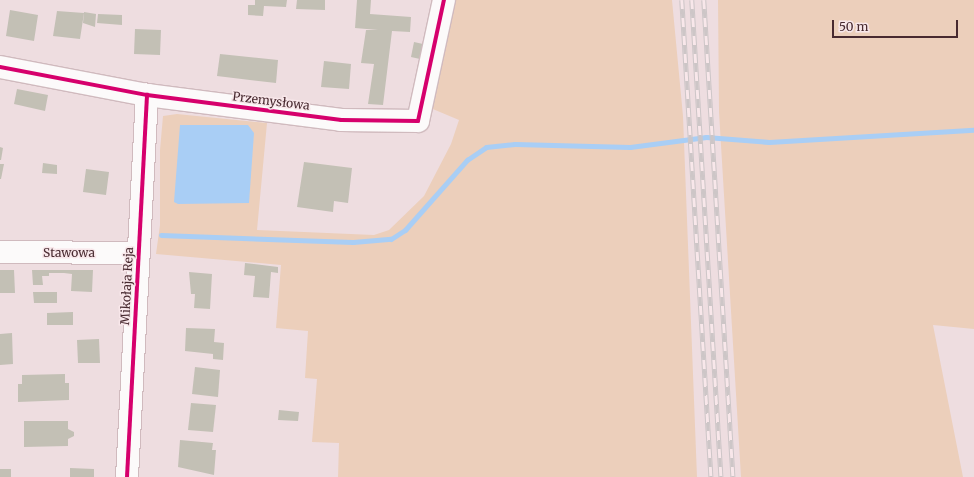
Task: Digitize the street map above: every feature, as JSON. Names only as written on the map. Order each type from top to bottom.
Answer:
[{"type":"street","name":"Przemysłowa","points":[[0,67],[147,95],[341,120],[418,121],[444,0]]},
{"type":"street","name":"Mikołaja Reja","points":[[127,477],[147,95]]},
{"type":"street","name":"Stawowa","points":[[0,252],[139,253]]},
{"type":"shaded area","points":[[451,0],[672,0],[683,116],[697,477],[338,477],[339,443],[312,442],[317,379],[305,378],[308,331],[276,328],[281,265],[156,254],[160,225],[160,150],[163,116],[177,114],[267,123],[257,230],[374,235],[389,230],[424,196],[451,144],[459,120],[428,107]]},
{"type":"shaded area","points":[[718,0],[974,0],[974,329],[933,325],[963,477],[741,477],[719,112]]},
{"type":"water","points":[[180,125],[248,125],[254,133],[249,203],[178,204],[174,202]]},
{"type":"building","points":[[255,0],[287,0],[286,7],[264,6],[263,16],[248,15],[248,5],[255,5]]},
{"type":"building","points":[[297,0],[325,0],[325,10],[296,9]]},
{"type":"building","points":[[357,0],[371,0],[370,14],[411,17],[410,32],[392,31],[383,105],[368,104],[374,64],[361,63],[366,30],[378,30],[355,28]]},
{"type":"building","points":[[10,10],[38,15],[34,41],[6,36]]},
{"type":"building","points":[[57,11],[84,13],[80,39],[53,36]]},
{"type":"building","points":[[84,12],[96,14],[95,27],[83,23]]},
{"type":"building","points":[[98,14],[122,15],[122,25],[97,23]]},
{"type":"building","points":[[135,29],[161,30],[160,55],[134,54]]},
{"type":"building","points":[[414,42],[423,44],[420,59],[411,57]]},
{"type":"building","points":[[220,54],[278,60],[276,83],[217,76]]},
{"type":"building","points":[[324,61],[351,64],[349,89],[321,87]]},
{"type":"building","points":[[17,89],[48,95],[45,111],[14,104]]},
{"type":"building","points":[[0,147],[3,148],[1,160],[0,160]]},
{"type":"building","points":[[304,162],[352,168],[348,203],[334,201],[333,212],[297,207]]},
{"type":"building","points":[[43,163],[57,165],[57,174],[42,173]]},
{"type":"building","points":[[0,164],[4,164],[1,179],[0,179]]},
{"type":"building","points":[[86,169],[109,172],[106,195],[83,192]]},
{"type":"building","points":[[245,263],[278,267],[278,273],[271,272],[269,298],[253,297],[255,276],[244,275]]},
{"type":"building","points":[[0,270],[14,270],[15,293],[0,293]]},
{"type":"building","points":[[32,270],[93,270],[92,292],[71,291],[72,274],[64,273],[49,273],[49,276],[42,276],[43,285],[33,285]]},
{"type":"building","points":[[189,272],[212,274],[210,309],[194,308],[195,294],[191,294]]},
{"type":"building","points":[[33,292],[57,292],[57,303],[34,303]]},
{"type":"building","points":[[73,312],[73,325],[47,325],[47,313]]},
{"type":"building","points":[[186,328],[215,329],[214,342],[224,343],[223,360],[213,359],[213,354],[185,351]]},
{"type":"building","points":[[12,333],[13,364],[0,365],[0,334]]},
{"type":"building","points":[[99,339],[100,363],[78,363],[77,340]]},
{"type":"building","points":[[195,367],[220,370],[218,397],[192,394]]},
{"type":"building","points":[[65,374],[65,383],[69,383],[69,400],[18,402],[18,384],[22,384],[22,375]]},
{"type":"building","points":[[191,403],[216,405],[213,432],[188,430]]},
{"type":"building","points":[[279,410],[299,412],[298,421],[278,420]]},
{"type":"building","points":[[24,421],[68,421],[68,429],[74,432],[74,436],[68,439],[68,446],[24,447]]},
{"type":"building","points":[[180,440],[213,443],[212,450],[216,450],[214,475],[178,467]]},
{"type":"building","points":[[70,468],[94,469],[94,477],[70,477]]},
{"type":"building","points":[[0,469],[11,469],[11,477],[0,477]]},
{"type":"waterway","points":[[161,235],[353,242],[391,239],[405,230],[467,160],[486,147],[515,144],[630,147],[706,137],[769,142],[974,130]]},
{"type":"railway","points":[[682,0],[711,477]]},
{"type":"railway","points":[[692,0],[721,477]]},
{"type":"railway","points":[[704,0],[733,477]]},
{"type":"cycle path","points":[[0,67],[147,95],[341,120],[418,121],[444,0]]},
{"type":"cycle path","points":[[127,477],[147,95]]}]
